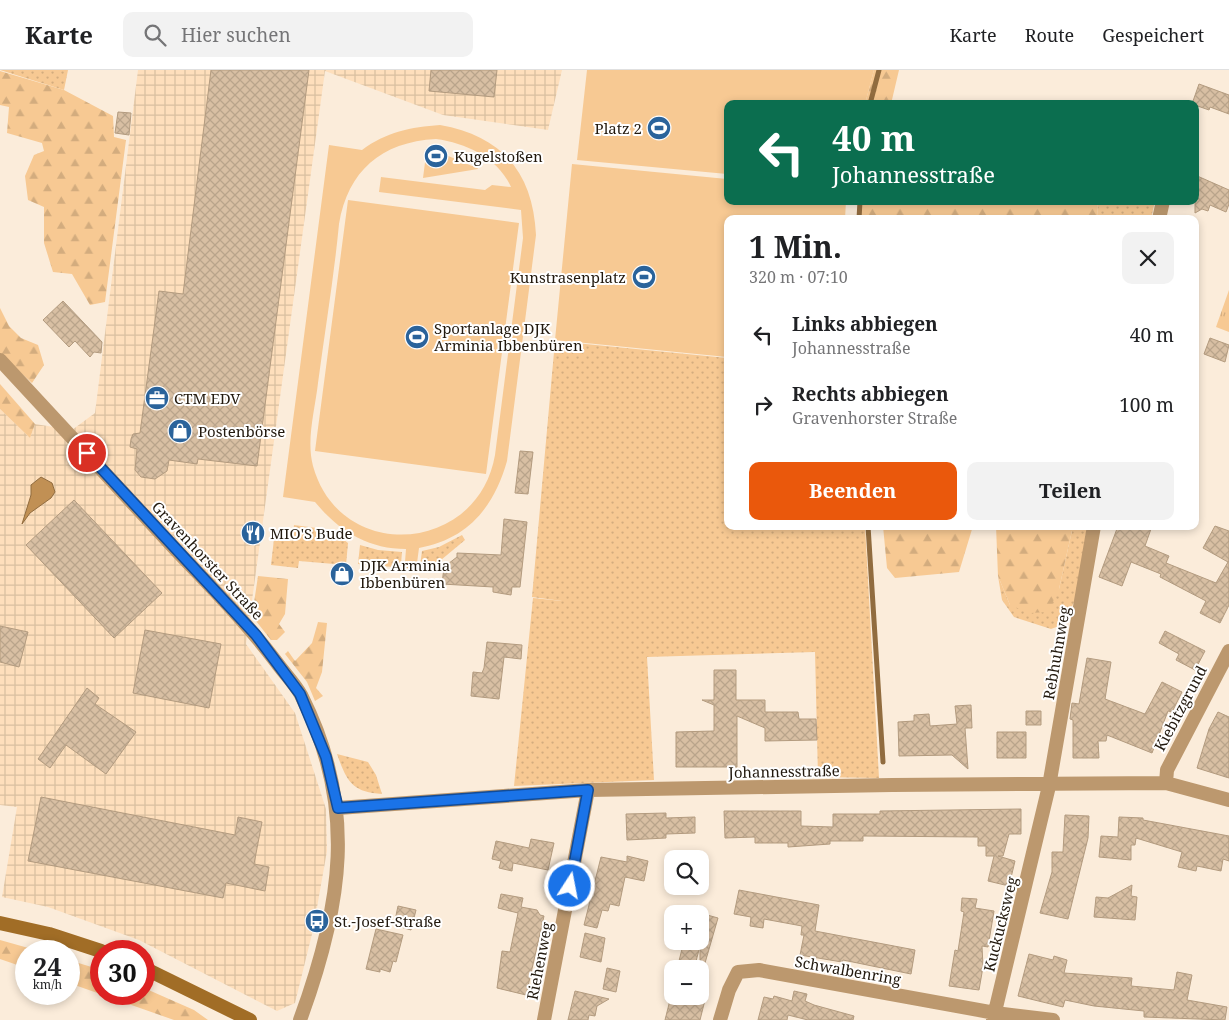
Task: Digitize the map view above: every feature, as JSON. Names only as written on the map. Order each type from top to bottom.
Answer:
[{"type":"main road","points":[[0,923],[49,934],[90,948]]},
{"type":"main road","points":[[155,973],[250,1020]]},
{"type":"street","name":"Gravenhorster Straße","points":[[0,360],[256,635],[300,694],[326,757],[338,808],[339,854],[330,923],[300,1020]]},
{"type":"street","name":"Rebhuhnweg","points":[[1049,786],[1093,530]]},
{"type":"street","name":"Kiebitzgrund","points":[[1166,783],[1167,770],[1229,650]]},
{"type":"street","name":"Johannesstraße","points":[[338,808],[588,790],[1049,786],[1166,783],[1229,800]]},
{"type":"street","name":"Kuckucksweg","points":[[994,1016],[1049,786]]},
{"type":"street","name":"Riehenweg","points":[[544,1020],[588,790]]},
{"type":"street","name":"Schwalbenring","points":[[720,1020],[729,990],[738,972],[759,970],[994,1016]]},
{"type":"street","points":[[994,1016],[1053,1020]]},
{"type":"shaded area","points":[[138,70],[562,70],[548,130],[443,115],[325,71],[246,644],[295,713],[326,809],[327,851],[313,930],[295,1003],[277,1011],[155,948],[155,940],[139,940],[48,907],[2,897],[17,807],[0,805],[0,409],[30,438],[35,424],[72,430],[95,413]]},
{"type":"shaded area","points":[[41,477],[52,483],[55,492],[51,498],[30,513],[22,524],[31,495],[31,485]]},
{"type":"green space","points":[[0,70],[68,70],[64,90]]},
{"type":"green space","name":"Platz 2","points":[[587,70],[874,70],[866,100],[724,100],[724,174],[577,160]]},
{"type":"green space","points":[[874,70],[899,70],[892,100],[866,100]]},
{"type":"green space","points":[[0,71],[64,90],[113,116],[114,137],[126,140],[105,302],[90,305],[72,274],[53,272],[44,243],[44,207],[28,200],[25,176],[34,155],[44,151],[42,143],[7,133],[9,107],[0,105]]},
{"type":"green space","points":[[440,125],[462,130],[481,138],[497,148],[510,160],[521,175],[528,193],[534,213],[536,235],[507,461],[501,478],[495,493],[476,518],[465,529],[452,537],[436,544],[419,548],[417,563],[405,562],[406,549],[379,546],[344,530],[315,502],[283,497],[329,145],[362,150],[390,135],[409,129]],"holes":[[[436,139],[469,148],[489,160],[498,168],[511,187],[492,185],[485,190],[381,177],[379,192],[521,210],[523,238],[495,455],[483,488],[463,512],[437,528],[408,534],[378,532],[350,520],[328,498],[313,466],[311,456],[312,425],[339,224],[343,205],[350,189],[370,163],[384,153],[416,141]]]},
{"type":"green space","name":"Kugelstoßen","points":[[427,147],[472,166],[476,165],[478,169],[423,178]]},
{"type":"green space","name":"Kunstrasenplatz","points":[[572,164],[724,179],[724,205],[846,205],[845,215],[724,215],[724,357],[555,340]]},
{"type":"green space","name":"Sportanlage DJK Arminia Ibbenbüren","points":[[348,200],[519,223],[486,474],[315,451]]},
{"type":"green space","points":[[860,205],[1098,205],[1097,215],[860,215]]},
{"type":"green space","points":[[1098,205],[1154,205],[1152,215],[1097,215]]},
{"type":"green space","points":[[1229,290],[1229,332],[1216,327]]},
{"type":"green space","points":[[0,308],[9,326],[21,338],[38,345],[44,365],[32,383],[0,354]]},
{"type":"green space","points":[[555,341],[724,358],[724,530],[865,530],[879,778],[818,777],[815,652],[647,657],[654,780],[514,786],[533,598],[562,601],[532,597]]},
{"type":"green space","points":[[0,384],[35,424],[30,438],[0,409]]},
{"type":"green space","points":[[294,525],[331,530],[348,543],[346,565],[299,561],[298,568],[271,565],[274,539],[292,541]]},
{"type":"green space","points":[[883,530],[972,530],[959,572],[895,578],[887,568]]},
{"type":"green space","points":[[996,530],[1072,530],[1059,589],[1048,612],[1030,613],[1010,605],[998,576]]},
{"type":"green space","points":[[1072,530],[1086,530],[1077,597],[1062,625],[1051,629],[1014,617],[1002,600],[998,576],[1010,605],[1059,589]]},
{"type":"green space","points":[[462,535],[465,540],[429,570],[358,564],[360,545],[378,550],[402,552],[401,564],[420,566],[422,551],[439,547]]},
{"type":"green space","points":[[258,576],[288,579],[285,614],[279,624],[285,632],[277,640],[271,640],[252,616]]},
{"type":"green space","points":[[318,622],[327,623],[322,672],[316,688],[323,696],[315,701],[307,682],[285,654],[288,651],[295,661],[312,643]]},
{"type":"green space","points":[[337,754],[368,762],[376,775],[382,794],[364,791],[352,784],[344,772]]},
{"type":"green space","points":[[0,940],[15,944],[15,964],[0,959]]},
{"type":"green space","points":[[80,963],[90,967],[90,990],[80,987]]},
{"type":"green space","points":[[155,993],[194,1010],[208,1020],[174,1020],[131,1005],[155,1005]]},
{"type":"building","points":[[211,70],[309,70],[257,466],[198,459],[197,464],[169,460],[167,471],[155,479],[141,477],[135,470],[137,449],[130,447],[131,439],[133,434],[140,433],[159,291],[183,294]]},
{"type":"building","points":[[431,70],[497,70],[494,97],[429,91]]},
{"type":"building","points":[[1199,84],[1229,95],[1229,114],[1210,107],[1209,110],[1199,106],[1199,100],[1193,100]]},
{"type":"building","points":[[118,112],[131,113],[129,135],[115,133]]},
{"type":"building","points":[[1199,177],[1229,190],[1229,204],[1226,212],[1210,205],[1208,211],[1202,209],[1195,213],[1195,205],[1199,205]]},
{"type":"building","points":[[63,301],[102,342],[101,353],[94,352],[90,357],[75,341],[69,347],[43,320]]},
{"type":"building","points":[[1210,338],[1229,345],[1225,362],[1204,354]]},
{"type":"building","points":[[520,451],[533,452],[528,494],[515,493]]},
{"type":"building","points":[[74,500],[162,593],[114,638],[26,545]]},
{"type":"building","points":[[504,519],[527,522],[520,587],[512,587],[511,595],[493,592],[493,587],[442,584],[444,567],[457,557],[457,553],[501,555]]},
{"type":"building","points":[[1215,526],[1229,531],[1229,605],[1220,623],[1200,613],[1206,601],[1160,577],[1161,574],[1131,562],[1122,586],[1099,577],[1117,530],[1151,530],[1145,546],[1169,556],[1166,563],[1216,583],[1228,562],[1203,548]]},
{"type":"building","points":[[0,626],[28,632],[19,667],[0,662]]},
{"type":"building","points":[[145,630],[221,644],[209,708],[133,693]]},
{"type":"building","points":[[1165,631],[1205,651],[1195,670],[1176,660],[1179,654],[1159,643]]},
{"type":"building","points":[[487,642],[522,645],[521,659],[504,657],[499,699],[471,696],[473,672],[482,673]]},
{"type":"building","points":[[1087,658],[1111,662],[1105,699],[1145,714],[1162,682],[1182,692],[1172,712],[1168,711],[1152,753],[1107,735],[1106,741],[1098,741],[1099,758],[1073,758],[1073,720],[1070,719],[1072,703],[1079,704]]},
{"type":"building","points":[[714,670],[736,670],[736,700],[765,700],[765,712],[798,712],[799,719],[816,719],[817,740],[765,741],[765,728],[737,716],[737,767],[676,767],[676,732],[714,731],[714,705],[702,700],[714,700]]},
{"type":"building","points":[[87,688],[99,698],[95,704],[136,732],[106,774],[66,745],[50,768],[38,759]]},
{"type":"building","points":[[971,705],[972,728],[965,728],[968,769],[952,755],[899,756],[898,722],[914,721],[914,715],[929,714],[930,726],[957,724],[955,706]]},
{"type":"building","points":[[1026,711],[1041,711],[1041,725],[1026,725]]},
{"type":"building","points":[[1218,712],[1229,717],[1229,778],[1197,768],[1209,729]]},
{"type":"building","points":[[997,732],[1026,732],[1026,758],[997,758]]},
{"type":"building","points":[[41,797],[235,835],[238,817],[262,822],[254,864],[269,867],[265,891],[226,883],[223,898],[28,861]]},
{"type":"building","points":[[1021,809],[1021,834],[1009,834],[1003,856],[998,856],[1015,861],[1009,886],[988,881],[994,856],[986,856],[986,846],[978,846],[978,837],[863,836],[863,841],[830,841],[830,844],[788,847],[788,843],[755,843],[755,837],[725,838],[724,811],[801,811],[801,826],[833,827],[833,814],[880,814],[880,811]]},
{"type":"building","points":[[666,813],[666,818],[695,817],[695,833],[666,834],[666,838],[627,840],[626,814]]},
{"type":"building","points":[[1065,815],[1089,816],[1088,838],[1068,919],[1040,913],[1052,872],[1052,852],[1063,852]]},
{"type":"building","points":[[1119,817],[1143,818],[1143,820],[1229,836],[1229,861],[1223,859],[1221,871],[1197,866],[1196,871],[1178,867],[1182,852],[1136,838],[1135,845],[1131,845],[1131,860],[1099,857],[1101,836],[1118,837]]},
{"type":"building","points":[[531,839],[554,843],[548,870],[513,863],[512,871],[499,868],[501,861],[492,859],[496,841],[529,848]]},
{"type":"building","points":[[627,856],[648,861],[644,881],[625,877],[619,906],[610,904],[608,911],[602,910],[597,928],[584,925],[601,857],[627,862]]},
{"type":"building","points":[[1132,885],[1131,896],[1137,897],[1135,920],[1094,917],[1096,897],[1108,898]]},
{"type":"building","points":[[739,890],[819,905],[815,931],[915,950],[911,974],[843,960],[842,962],[800,955],[804,935],[801,935],[802,926],[764,919],[763,928],[750,926],[751,917],[734,914]]},
{"type":"building","points":[[501,894],[523,898],[521,907],[537,910],[540,915],[544,916],[526,995],[497,988],[502,951],[510,952],[518,913],[498,908]]},
{"type":"building","points":[[962,898],[977,899],[975,908],[994,911],[988,947],[982,946],[983,967],[979,990],[949,986],[955,950],[958,951],[964,912],[961,911]]},
{"type":"building","points":[[398,906],[416,910],[411,930],[394,925]]},
{"type":"building","points":[[709,916],[718,918],[709,949]]},
{"type":"building","points":[[376,929],[403,935],[396,962],[393,961],[390,972],[380,969],[380,972],[366,969]]},
{"type":"building","points":[[585,933],[605,938],[601,962],[580,957]]},
{"type":"building","points":[[682,950],[699,950],[696,960],[679,960]]},
{"type":"building","points":[[700,950],[709,950],[706,960],[700,960]]},
{"type":"building","points":[[1029,954],[1053,960],[1054,956],[1067,960],[1064,973],[1132,978],[1131,986],[1174,990],[1177,972],[1192,975],[1187,1000],[1227,1007],[1225,1020],[1144,1017],[1144,1011],[1094,1006],[1065,1000],[1063,1007],[1018,996]]},
{"type":"building","points":[[607,968],[620,971],[616,992],[603,989]]},
{"type":"building","points":[[575,991],[609,999],[597,1006],[595,1016],[589,1015],[588,1020],[568,1020]]},
{"type":"building","points":[[794,991],[807,994],[805,1001],[854,1016],[853,1020],[808,1020],[788,1015],[787,1020],[758,1020],[764,997],[773,999],[774,996],[792,1001]]},
{"type":"building","points":[[669,1005],[704,1005],[700,1020],[665,1020]]},
{"type":"waterway","points":[[871,100],[879,70]]},
{"type":"waterway","points":[[859,215],[860,205]]},
{"type":"waterway","points":[[868,530],[883,762]]},
{"type":"place","name":"Platz 2","points":[[659,128]]},
{"type":"place","name":"Kugelstoßen","points":[[436,156]]},
{"type":"place","name":"Kunstrasenplatz","points":[[644,277]]},
{"type":"place","name":"Sportanlage DJK Arminia Ibbenbüren","points":[[417,337]]},
{"type":"place","name":"CTM EDV","points":[[157,398]]},
{"type":"place","name":"Postenbörse","points":[[180,431]]},
{"type":"place","name":"MIO'S Bude","points":[[253,533]]},
{"type":"place","name":"DJK Arminia Ibbenbüren","points":[[342,574]]},
{"type":"place","name":"St.-Josef-Straße","points":[[317,921]]},
{"type":"route","points":[[87,453],[256,635],[300,694],[326,757],[333,780],[338,808],[588,790],[570,886]]}]
